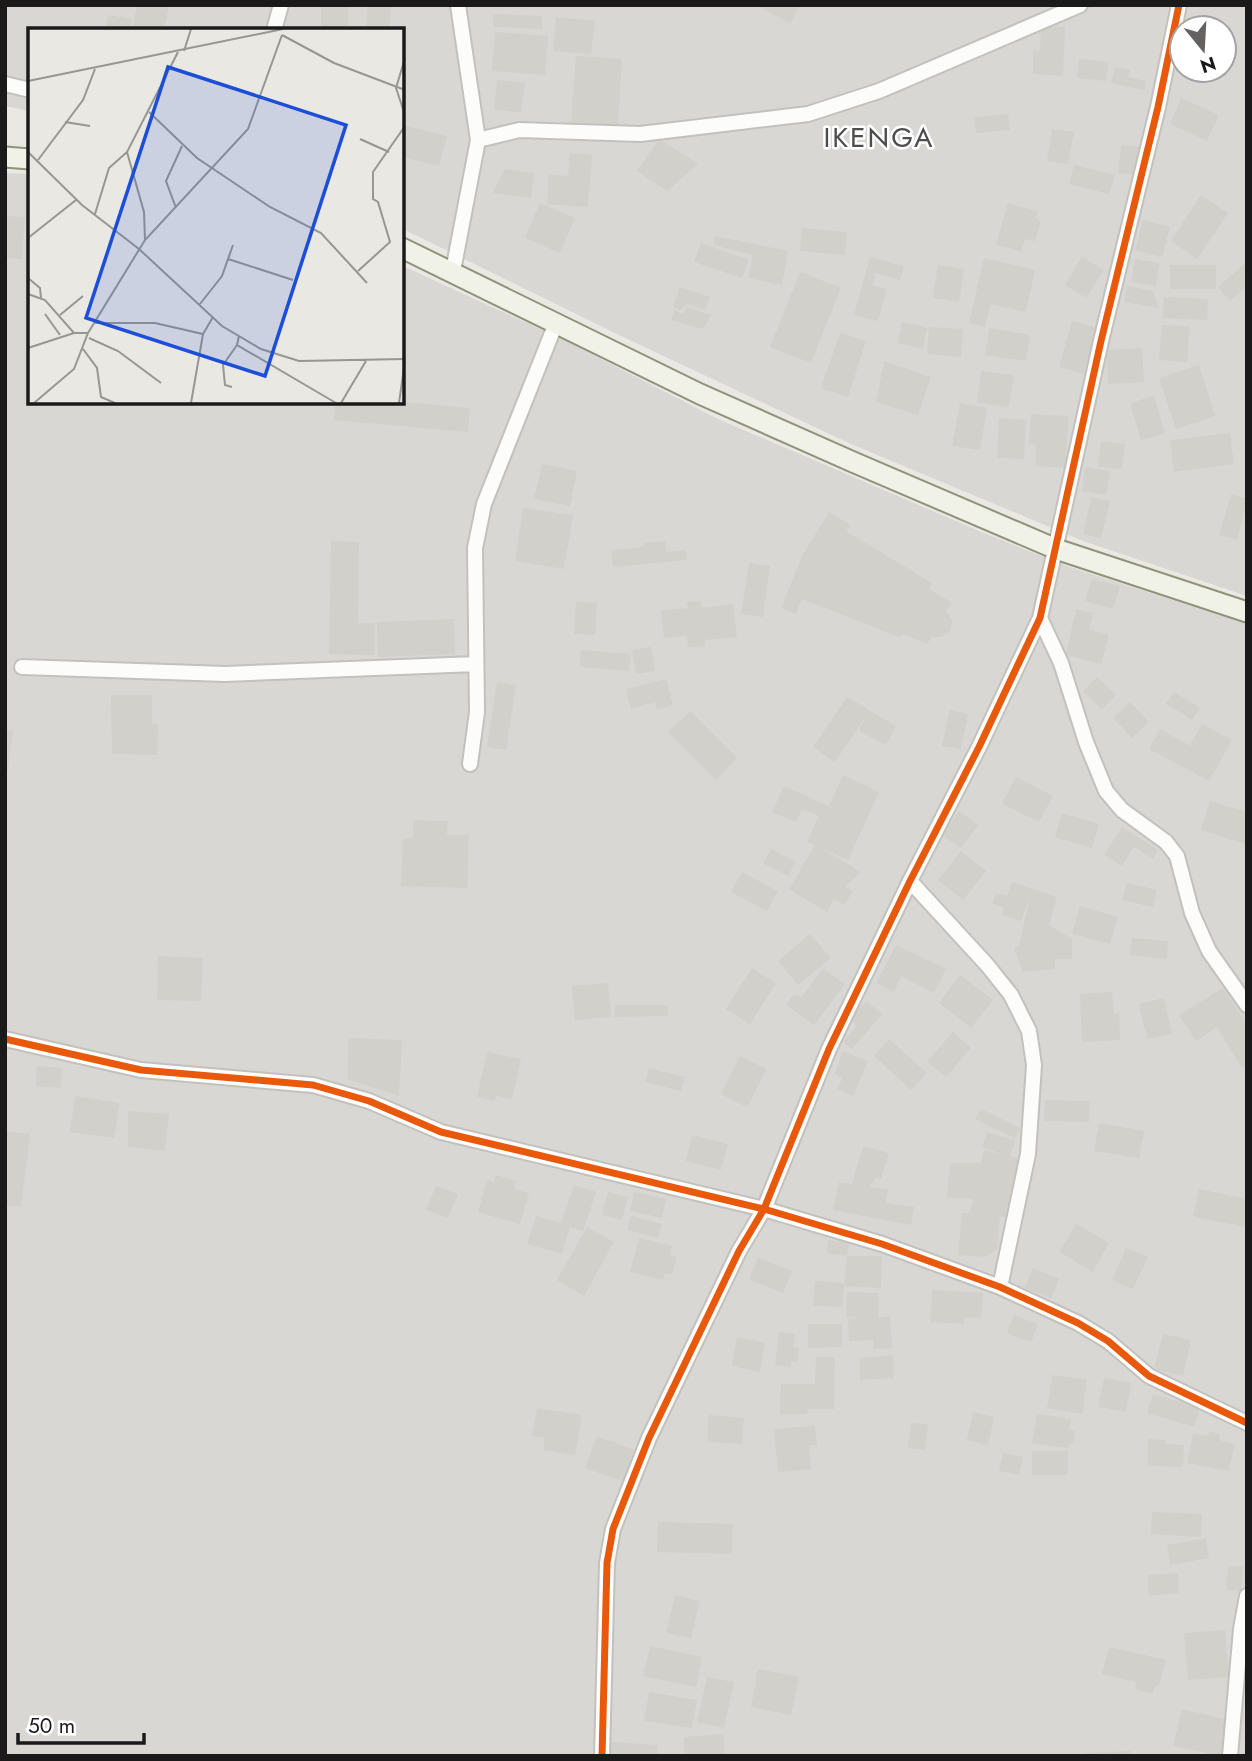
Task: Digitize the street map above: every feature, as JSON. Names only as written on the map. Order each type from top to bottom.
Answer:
[{"type":"main road","points":[[5,157],[28,159]]},
{"type":"main road","points":[[404,249],[713,400],[1056,549],[1247,612]]},
{"type":"street","points":[[275,28],[281,5]]},
{"type":"street","points":[[453,271],[478,140],[458,5]]},
{"type":"street","points":[[478,140],[519,130],[640,134],[808,114],[879,91],[1080,5]]},
{"type":"street","points":[[602,1756],[607,1563],[613,1529],[655,1426],[739,1251],[764,1209],[829,1049],[1040,618],[1179,5]]},
{"type":"street","points":[[5,84],[28,90]]},
{"type":"street","points":[[470,764],[477,712],[475,548],[484,504],[556,323]]},
{"type":"street","points":[[1040,618],[1061,663],[1086,742],[1106,791],[1122,810],[1166,842],[1177,856],[1192,913],[1209,951],[1247,1005]]},
{"type":"street","points":[[22,667],[225,674],[476,664]]},
{"type":"street","points":[[910,881],[1011,995],[1029,1031],[1034,1065],[1028,1154],[1000,1287]]},
{"type":"street","points":[[5,1039],[141,1070],[313,1085],[369,1101],[441,1132],[764,1209],[882,1244],[1000,1287],[1078,1323],[1108,1341],[1149,1376],[1247,1423]]},
{"type":"street","points":[[1230,1756],[1241,1629],[1247,1596]]},
{"type":"shaded area","points":[[5,5],[1247,5],[1247,596],[1083,541],[851,444],[619,335],[404,229],[404,28],[28,28],[28,111],[5,106]]},
{"type":"shaded area","points":[[5,173],[28,174],[28,404],[404,404],[404,266],[562,339],[718,419],[984,533],[1067,566],[1247,624],[1247,1756],[5,1756]]},
{"type":"building","points":[[137,5],[169,5],[164,28],[132,28]]},
{"type":"building","points":[[321,5],[349,5],[348,28],[321,28]]},
{"type":"building","points":[[368,5],[391,5],[389,28],[366,28]]},
{"type":"building","points":[[800,5],[790,23],[759,7]]},
{"type":"building","points":[[493,14],[542,16],[542,29],[493,27]]},
{"type":"building","points":[[108,15],[132,19],[130,28],[105,28]]},
{"type":"building","points":[[556,17],[595,21],[591,54],[553,51]]},
{"type":"building","points":[[1041,27],[1065,27],[1063,76],[1033,74],[1033,50],[1040,51]]},
{"type":"building","points":[[495,32],[548,36],[545,75],[492,71]]},
{"type":"building","points":[[576,56],[622,59],[618,125],[571,122]]},
{"type":"building","points":[[1079,59],[1108,62],[1106,81],[1077,78]]},
{"type":"building","points":[[1115,67],[1130,70],[1128,77],[1146,81],[1144,90],[1111,83]]},
{"type":"building","points":[[497,80],[525,83],[521,113],[494,109]]},
{"type":"building","points":[[1181,98],[1219,115],[1207,141],[1170,124]]},
{"type":"building","points":[[1008,114],[1010,130],[976,133],[974,117]]},
{"type":"building","points":[[404,125],[447,136],[439,166],[404,157]]},
{"type":"building","points":[[1052,129],[1074,132],[1068,164],[1047,161]]},
{"type":"building","points":[[659,139],[698,164],[667,191],[637,171]]},
{"type":"building","points":[[1121,145],[1142,147],[1138,175],[1118,173]]},
{"type":"building","points":[[570,153],[592,155],[588,207],[547,204],[549,174],[568,176]]},
{"type":"building","points":[[1074,165],[1115,175],[1109,194],[1069,184]]},
{"type":"building","points":[[504,169],[534,173],[531,198],[493,193]]},
{"type":"building","points":[[1201,195],[1228,213],[1197,259],[1171,241]]},
{"type":"building","points":[[540,203],[575,218],[560,253],[525,238]]},
{"type":"building","points":[[1008,203],[1039,212],[1035,217],[1041,222],[1035,241],[1025,239],[1021,252],[996,244]]},
{"type":"building","points":[[5,216],[25,217],[22,259],[5,258]]},
{"type":"building","points":[[1143,220],[1170,227],[1162,257],[1135,250]]},
{"type":"building","points":[[802,228],[847,232],[845,255],[800,251]]},
{"type":"building","points":[[715,236],[788,251],[782,285],[748,278],[753,255],[713,245]]},
{"type":"building","points":[[701,243],[749,260],[742,278],[694,262]]},
{"type":"building","points":[[870,257],[904,266],[900,280],[875,273],[872,285],[887,289],[878,321],[854,315]]},
{"type":"building","points":[[1082,257],[1104,270],[1086,298],[1065,285]]},
{"type":"building","points":[[984,258],[1035,270],[1026,312],[990,304],[985,327],[969,323]]},
{"type":"building","points":[[1135,259],[1160,263],[1156,286],[1131,282]]},
{"type":"building","points":[[1247,261],[1247,286],[1230,301],[1218,287]]},
{"type":"building","points":[[938,265],[964,269],[959,302],[933,298]]},
{"type":"building","points":[[1170,265],[1216,265],[1216,289],[1170,289]]},
{"type":"building","points":[[800,272],[841,288],[811,363],[770,347]]},
{"type":"building","points":[[1127,286],[1153,291],[1159,308],[1124,302]]},
{"type":"building","points":[[680,287],[710,297],[705,310],[687,304],[681,310],[673,307]]},
{"type":"building","points":[[1164,297],[1208,299],[1207,320],[1162,318]]},
{"type":"building","points":[[686,307],[712,315],[702,329],[671,320],[674,310],[684,314]]},
{"type":"building","points":[[1072,321],[1097,328],[1084,374],[1059,367]]},
{"type":"building","points":[[902,322],[927,327],[923,349],[898,343]]},
{"type":"building","points":[[1162,325],[1190,326],[1187,362],[1159,360]]},
{"type":"building","points":[[929,327],[963,329],[961,357],[927,354]]},
{"type":"building","points":[[989,328],[1030,335],[1026,361],[985,355]]},
{"type":"building","points":[[840,333],[866,341],[848,397],[821,388]]},
{"type":"building","points":[[1142,348],[1144,382],[1108,384],[1106,350]]},
{"type":"building","points":[[884,361],[931,377],[918,415],[876,402]]},
{"type":"building","points":[[1199,365],[1215,416],[1176,429],[1159,378]]},
{"type":"building","points":[[981,371],[1014,375],[1009,407],[977,403]]},
{"type":"building","points":[[1154,396],[1165,434],[1141,440],[1130,403]]},
{"type":"building","points":[[404,402],[470,408],[468,432],[334,420],[336,404]]},
{"type":"building","points":[[960,403],[987,408],[980,450],[952,446]]},
{"type":"building","points":[[1031,414],[1069,416],[1065,468],[1035,466],[1036,445],[1029,444]]},
{"type":"building","points":[[999,418],[1026,420],[1024,459],[997,458]]},
{"type":"building","points":[[1230,433],[1234,464],[1174,472],[1170,440]]},
{"type":"building","points":[[1101,441],[1125,444],[1122,469],[1098,467]]},
{"type":"building","points":[[542,464],[577,471],[570,506],[534,499]]},
{"type":"building","points":[[1085,467],[1110,471],[1106,495],[1082,491]]},
{"type":"building","points":[[1231,494],[1247,499],[1237,540],[1219,535]]},
{"type":"building","points":[[1091,497],[1110,501],[1101,538],[1083,534]]},
{"type":"building","points":[[523,508],[573,515],[564,569],[515,561]]},
{"type":"building","points":[[829,512],[850,525],[846,531],[932,583],[929,589],[952,603],[946,611],[952,620],[951,631],[941,637],[932,637],[927,644],[904,634],[899,637],[802,599],[796,614],[781,608],[802,556]]},
{"type":"building","points":[[331,541],[359,542],[358,623],[375,623],[374,655],[329,654]]},
{"type":"building","points":[[665,541],[666,552],[686,550],[687,560],[613,567],[611,550],[644,547],[644,543]]},
{"type":"building","points":[[749,563],[770,566],[763,617],[741,614]]},
{"type":"building","points":[[1092,579],[1120,586],[1113,609],[1085,601]]},
{"type":"building","points":[[701,601],[702,608],[733,604],[737,637],[705,640],[705,646],[688,647],[687,636],[664,638],[661,611],[688,608],[687,602]]},
{"type":"building","points":[[576,602],[597,603],[595,635],[574,634]]},
{"type":"building","points":[[1076,609],[1093,613],[1089,629],[1109,635],[1101,664],[1066,655]]},
{"type":"building","points":[[454,619],[455,654],[378,657],[377,622]]},
{"type":"building","points":[[651,647],[655,671],[636,674],[632,650]]},
{"type":"building","points":[[581,650],[631,654],[629,671],[580,667]]},
{"type":"building","points":[[1097,677],[1116,695],[1102,709],[1083,691]]},
{"type":"building","points":[[666,679],[673,705],[657,710],[655,702],[631,709],[626,689]]},
{"type":"building","points":[[497,682],[516,685],[506,750],[487,747]]},
{"type":"building","points":[[1174,692],[1200,708],[1192,720],[1166,704]]},
{"type":"building","points":[[111,695],[152,695],[152,724],[158,725],[157,755],[112,754]]},
{"type":"building","points":[[847,697],[896,726],[886,745],[859,731],[866,716],[835,762],[813,747]]},
{"type":"building","points":[[1130,702],[1149,722],[1132,738],[1113,718]]},
{"type":"building","points":[[950,710],[968,714],[961,749],[942,746]]},
{"type":"building","points":[[690,711],[737,758],[716,780],[668,732]]},
{"type":"building","points":[[1202,724],[1232,740],[1209,781],[1149,749],[1160,729],[1190,746]]},
{"type":"building","points":[[5,730],[13,731],[7,775],[5,775]]},
{"type":"building","points":[[843,775],[879,792],[848,860],[823,849],[861,872],[845,887],[853,891],[844,905],[834,899],[827,912],[789,889],[815,845],[807,842],[819,816],[802,809],[796,822],[772,812],[784,786],[829,806]]},
{"type":"building","points":[[1016,777],[1053,796],[1039,822],[1002,804]]},
{"type":"building","points":[[1210,801],[1247,812],[1245,844],[1201,830]]},
{"type":"building","points":[[959,811],[978,825],[961,848],[942,835]]},
{"type":"building","points":[[1062,813],[1099,824],[1092,848],[1055,837]]},
{"type":"building","points":[[413,820],[448,821],[447,835],[469,835],[467,888],[401,886],[403,840],[413,836]]},
{"type":"building","points":[[1122,827],[1158,850],[1153,859],[1134,847],[1122,866],[1104,855]]},
{"type":"building","points":[[771,849],[796,862],[788,876],[763,863]]},
{"type":"building","points":[[961,851],[986,871],[963,900],[938,880]]},
{"type":"building","points":[[742,872],[778,891],[767,911],[731,892]]},
{"type":"building","points":[[1012,882],[1057,897],[1049,925],[1072,939],[1072,959],[1055,959],[1055,969],[1023,972],[1014,948],[1019,946],[1030,896],[1021,921],[1002,915],[1004,908],[992,904],[996,893],[1007,896]]},
{"type":"building","points":[[1127,883],[1157,890],[1153,907],[1122,900]]},
{"type":"building","points":[[1080,906],[1118,917],[1110,944],[1072,934]]},
{"type":"building","points":[[810,934],[831,958],[798,985],[778,961]]},
{"type":"building","points":[[1132,938],[1168,941],[1167,959],[1130,955]]},
{"type":"building","points":[[896,945],[946,969],[934,993],[901,976],[894,992],[876,983]]},
{"type":"building","points":[[158,956],[203,958],[201,1001],[157,1000]]},
{"type":"building","points":[[752,968],[776,983],[750,1024],[726,1009]]},
{"type":"building","points":[[823,968],[845,984],[814,1025],[786,1005],[794,994],[802,997]]},
{"type":"building","points":[[960,975],[993,1000],[971,1028],[939,1003]]},
{"type":"building","points":[[608,983],[611,1017],[575,1020],[572,986]]},
{"type":"building","points":[[1223,988],[1247,1025],[1247,1065],[1242,1068],[1217,1027],[1196,1041],[1179,1015]]},
{"type":"building","points":[[1112,992],[1114,1014],[1119,1012],[1120,1040],[1082,1042],[1080,994]]},
{"type":"building","points":[[1164,998],[1172,1034],[1147,1039],[1139,1004]]},
{"type":"building","points":[[866,1001],[882,1014],[852,1049],[843,1042],[856,1027],[851,1017]]},
{"type":"building","points":[[615,1005],[668,1005],[668,1016],[615,1017]]},
{"type":"building","points":[[953,1032],[971,1048],[946,1077],[927,1062]]},
{"type":"building","points":[[349,1038],[402,1040],[399,1096],[347,1079]]},
{"type":"building","points":[[889,1039],[927,1073],[911,1090],[874,1056]]},
{"type":"building","points":[[843,1051],[868,1061],[853,1096],[838,1089],[842,1078],[834,1074]]},
{"type":"building","points":[[487,1052],[521,1059],[512,1099],[496,1096],[495,1101],[477,1097]]},
{"type":"building","points":[[740,1056],[767,1069],[747,1107],[721,1094]]},
{"type":"building","points":[[37,1066],[62,1068],[61,1088],[36,1086]]},
{"type":"building","points":[[649,1068],[685,1077],[681,1091],[645,1082]]},
{"type":"building","points":[[75,1096],[120,1103],[114,1138],[70,1132]]},
{"type":"building","points":[[1045,1100],[1090,1101],[1089,1122],[1044,1121]]},
{"type":"building","points":[[981,1109],[1020,1128],[1015,1138],[975,1119]]},
{"type":"building","points":[[128,1111],[169,1114],[165,1151],[128,1147]]},
{"type":"building","points":[[1099,1123],[1144,1131],[1139,1158],[1094,1151]]},
{"type":"building","points":[[5,1131],[30,1134],[21,1207],[5,1205]]},
{"type":"building","points":[[987,1132],[1015,1141],[1010,1156],[1018,1158],[1006,1217],[1000,1217],[997,1249],[985,1257],[958,1255],[962,1213],[969,1213],[974,1199],[947,1197],[950,1163],[981,1163],[984,1150],[1004,1155],[982,1147]]},
{"type":"building","points":[[692,1135],[728,1144],[721,1170],[686,1161]]},
{"type":"building","points":[[863,1146],[889,1153],[881,1179],[876,1178],[869,1187],[888,1189],[886,1203],[914,1207],[911,1225],[833,1210],[839,1182],[852,1184]]},
{"type":"building","points":[[496,1175],[516,1181],[514,1189],[529,1193],[520,1224],[478,1212],[487,1180],[494,1182]]},
{"type":"building","points":[[574,1185],[596,1192],[583,1231],[570,1227],[562,1254],[527,1244],[536,1216],[561,1223]]},
{"type":"building","points":[[436,1186],[458,1194],[448,1218],[426,1210]]},
{"type":"building","points":[[1199,1189],[1247,1199],[1247,1227],[1193,1217]]},
{"type":"building","points":[[608,1192],[628,1197],[622,1220],[602,1215]]},
{"type":"building","points":[[634,1192],[666,1199],[662,1218],[630,1211]]},
{"type":"building","points":[[631,1216],[662,1224],[658,1238],[627,1230]]},
{"type":"building","points":[[1076,1224],[1109,1243],[1093,1272],[1059,1252]]},
{"type":"building","points":[[587,1227],[614,1242],[584,1296],[557,1280]]},
{"type":"building","points":[[639,1238],[672,1246],[670,1255],[677,1257],[672,1275],[665,1273],[663,1280],[630,1272]]},
{"type":"building","points":[[828,1240],[849,1243],[847,1256],[826,1253]]},
{"type":"building","points":[[1126,1248],[1148,1257],[1133,1289],[1112,1280]]},
{"type":"building","points":[[847,1256],[882,1256],[881,1288],[844,1286]]},
{"type":"building","points":[[758,1257],[792,1271],[783,1293],[749,1279]]},
{"type":"building","points":[[1033,1268],[1059,1279],[1051,1298],[1025,1288]]},
{"type":"building","points":[[815,1281],[843,1283],[842,1307],[813,1306]]},
{"type":"building","points":[[932,1290],[983,1293],[981,1318],[964,1317],[964,1324],[930,1322]]},
{"type":"building","points":[[847,1292],[879,1293],[878,1318],[890,1316],[892,1348],[873,1349],[873,1340],[849,1341],[848,1318],[860,1318],[846,1317]]},
{"type":"building","points":[[1014,1315],[1038,1324],[1031,1342],[1007,1333]]},
{"type":"building","points":[[808,1324],[842,1324],[842,1347],[808,1348]]},
{"type":"building","points":[[779,1332],[795,1334],[793,1347],[799,1348],[797,1362],[791,1361],[791,1367],[775,1365]]},
{"type":"building","points":[[1163,1334],[1191,1340],[1183,1376],[1154,1369]]},
{"type":"building","points":[[737,1337],[765,1343],[760,1372],[732,1366]]},
{"type":"building","points":[[893,1355],[894,1378],[860,1380],[859,1358]]},
{"type":"building","points":[[816,1357],[835,1357],[834,1409],[808,1409],[807,1414],[780,1414],[781,1384],[815,1384]]},
{"type":"building","points":[[1052,1375],[1087,1380],[1082,1414],[1047,1408]]},
{"type":"building","points":[[1104,1378],[1131,1383],[1126,1412],[1098,1407]]},
{"type":"building","points":[[1153,1394],[1200,1408],[1194,1427],[1147,1413]]},
{"type":"building","points":[[537,1408],[582,1415],[575,1455],[543,1450],[545,1438],[532,1436]]},
{"type":"building","points":[[973,1412],[994,1417],[988,1445],[967,1440]]},
{"type":"building","points":[[1037,1414],[1071,1419],[1069,1430],[1075,1431],[1073,1444],[1069,1444],[1068,1448],[1032,1443]]},
{"type":"building","points":[[709,1415],[744,1418],[742,1444],[707,1442]]},
{"type":"building","points":[[911,1423],[928,1424],[925,1450],[908,1448]]},
{"type":"building","points":[[815,1426],[817,1445],[809,1445],[811,1469],[778,1472],[774,1429]]},
{"type":"building","points":[[1210,1431],[1220,1434],[1219,1440],[1235,1444],[1229,1471],[1187,1463],[1193,1433],[1207,1436]]},
{"type":"building","points":[[597,1436],[634,1450],[630,1459],[636,1462],[628,1483],[585,1468]]},
{"type":"building","points":[[1148,1439],[1166,1440],[1165,1444],[1184,1445],[1183,1467],[1147,1466]]},
{"type":"building","points":[[1032,1451],[1068,1451],[1067,1475],[1032,1475]]},
{"type":"building","points":[[1003,1453],[1023,1457],[1019,1475],[999,1471]]},
{"type":"building","points":[[1152,1512],[1202,1514],[1201,1537],[1151,1534]]},
{"type":"building","points":[[658,1522],[733,1524],[732,1554],[657,1552]]},
{"type":"building","points":[[1206,1538],[1209,1558],[1170,1565],[1167,1545]]},
{"type":"building","points":[[1228,1566],[1243,1567],[1241,1591],[1226,1590]]},
{"type":"building","points":[[1178,1573],[1179,1593],[1149,1596],[1148,1575]]},
{"type":"building","points":[[675,1595],[700,1601],[691,1638],[666,1633]]},
{"type":"building","points":[[1225,1630],[1229,1677],[1188,1680],[1184,1633]]},
{"type":"building","points":[[650,1646],[702,1657],[696,1687],[643,1676]]},
{"type":"building","points":[[1109,1647],[1166,1660],[1159,1686],[1155,1686],[1153,1694],[1135,1689],[1136,1682],[1102,1674]]},
{"type":"building","points":[[758,1669],[799,1677],[791,1715],[751,1707]]},
{"type":"building","points":[[707,1677],[734,1682],[724,1728],[697,1722]]},
{"type":"building","points":[[649,1692],[697,1700],[692,1728],[644,1721]]},
{"type":"building","points":[[1182,1709],[1228,1720],[1220,1756],[1173,1746]]},
{"type":"building","points":[[723,1734],[725,1756],[685,1756],[684,1737]]},
{"type":"building","points":[[611,1742],[658,1745],[657,1756],[610,1756]]},
{"type":"building","points":[[1131,1751],[1132,1756],[1085,1756],[1085,1753]]},
{"type":"cycle path","points":[[602,1756],[607,1563],[613,1529],[649,1438],[739,1251],[764,1209],[829,1049],[1040,618],[1179,5]]},
{"type":"cycle path","points":[[5,1039],[141,1070],[313,1085],[369,1101],[441,1132],[764,1209],[882,1244],[1000,1287],[1078,1323],[1108,1341],[1149,1376],[1247,1423]]},
{"type":"district","name":"IKENGA","points":[[879,137]]}]
